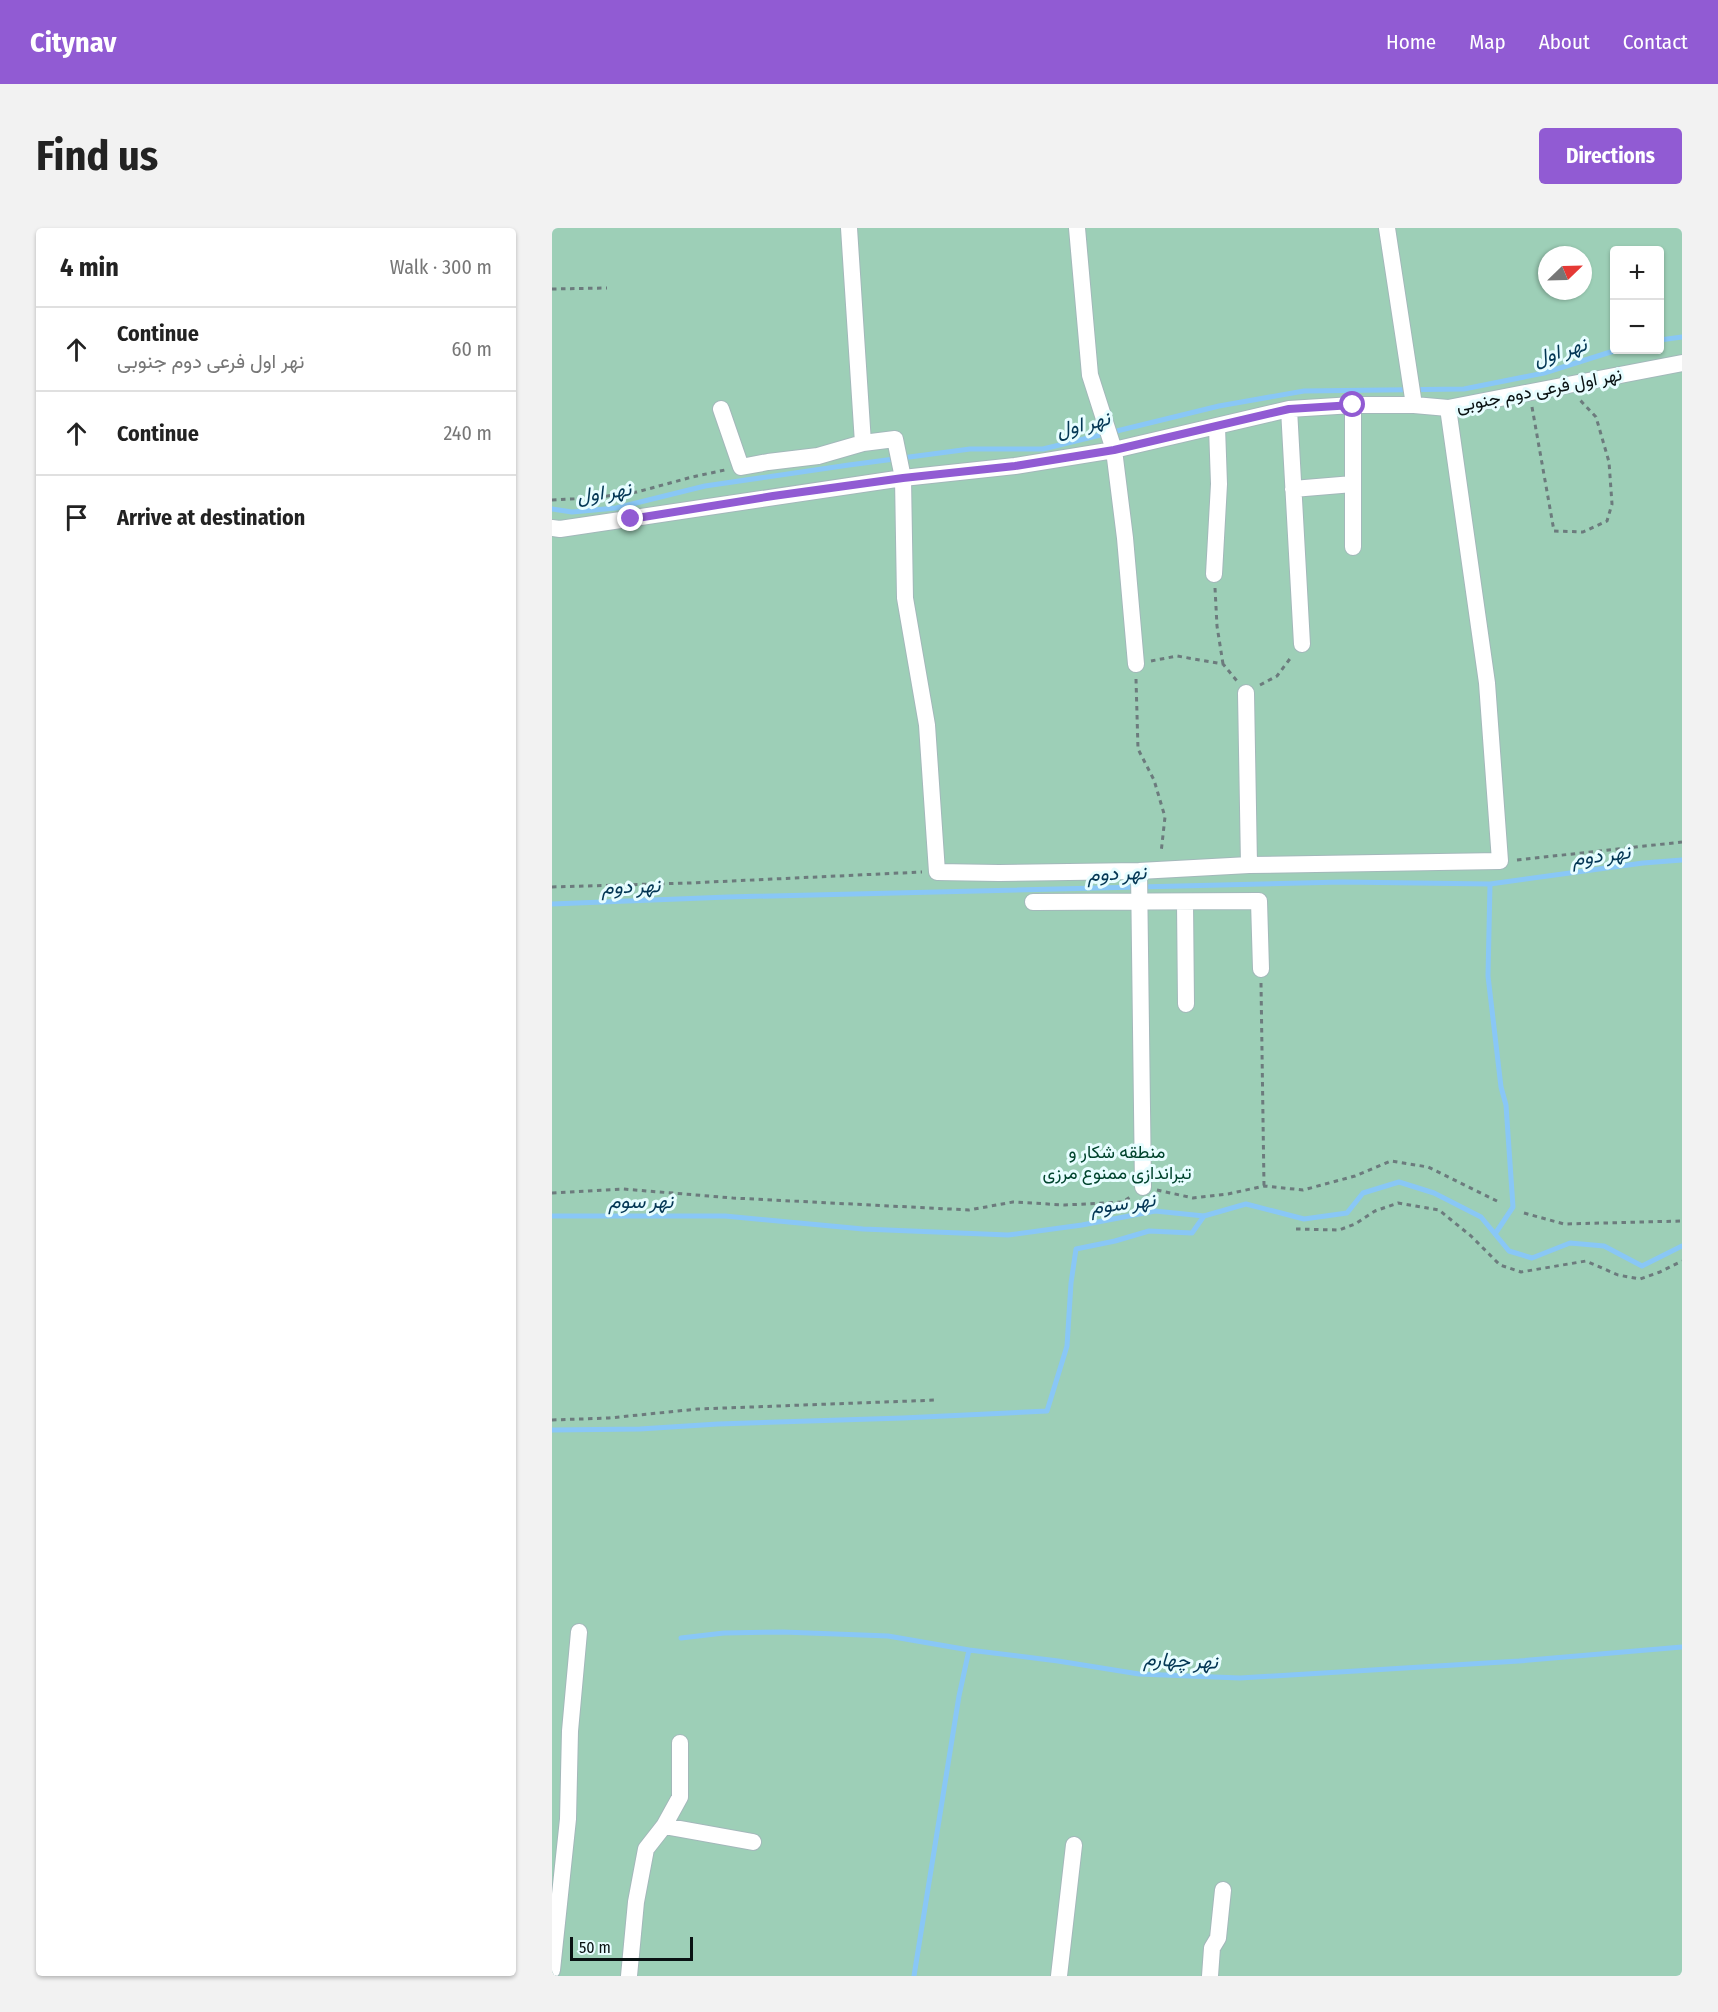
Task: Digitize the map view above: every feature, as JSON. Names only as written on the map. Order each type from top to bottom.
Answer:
[{"type":"street","points":[[849,228],[863,443]]},
{"type":"street","points":[[1077,228],[1090,375],[1112,445],[1125,538],[1136,664]]},
{"type":"street","points":[[1387,228],[1413,401]]},
{"type":"street","name":"نهر اول فرعی دوم جنوبی","points":[[552,528],[670,512],[902,473],[1015,466],[1112,445],[1217,427],[1289,409],[1413,401],[1448,408],[1682,363]]},
{"type":"street","points":[[1353,405],[1353,547]]},
{"type":"street","points":[[721,409],[741,467],[818,456],[863,443],[895,439],[902,473],[905,598],[927,725],[937,872],[1139,876],[1160,870],[1249,865],[1500,861],[1487,683],[1448,408]]},
{"type":"street","points":[[1289,409],[1302,644]]},
{"type":"street","points":[[1214,574],[1219,484],[1217,427]]},
{"type":"street","points":[[1293,489],[1353,484]]},
{"type":"street","points":[[1246,693],[1249,865]]},
{"type":"street","points":[[1139,876],[1143,1187]]},
{"type":"street","points":[[1033,902],[1259,901],[1261,969]]},
{"type":"street","points":[[1185,902],[1186,1004]]},
{"type":"street","points":[[552,1970],[568,1819],[570,1731],[579,1632]]},
{"type":"street","points":[[629,1976],[636,1902],[646,1849],[664,1826],[680,1797],[680,1743]]},
{"type":"street","points":[[664,1826],[753,1842]]},
{"type":"street","points":[[1059,1976],[1074,1845]]},
{"type":"street","points":[[1210,1976],[1212,1948],[1218,1938],[1223,1890]]},
{"type":"path","points":[[552,289],[606,288]]},
{"type":"path","points":[[1529,392],[1554,531],[1583,532],[1607,521],[1612,504],[1609,462],[1596,417],[1566,385]]},
{"type":"path","points":[[552,500],[637,492],[741,467]]},
{"type":"path","points":[[1214,574],[1217,626],[1223,664],[1246,693],[1277,676],[1302,644]]},
{"type":"path","points":[[1160,870],[1165,817],[1154,780],[1138,749],[1136,664],[1176,656],[1223,664]]},
{"type":"path","points":[[1500,861],[1682,842]]},
{"type":"path","points":[[552,887],[937,872]]},
{"type":"path","points":[[1261,969],[1264,1186]]},
{"type":"path","points":[[552,1192],[623,1189],[733,1198],[969,1210],[1012,1202],[1065,1205],[1123,1202],[1143,1187],[1192,1198],[1228,1194],[1264,1186],[1303,1190],[1355,1176],[1391,1161],[1428,1167],[1497,1201]]},
{"type":"path","points":[[1296,1229],[1339,1230],[1355,1224],[1375,1211],[1398,1203],[1439,1209],[1500,1265],[1521,1272],[1586,1261],[1618,1275],[1640,1279],[1682,1261]]},
{"type":"path","points":[[1524,1213],[1564,1224],[1682,1221]]},
{"type":"path","points":[[552,1420],[609,1418],[699,1409],[937,1400]]},
{"type":"green space","name":"منطقه شکار و تیراندازی ممنوع مرزی","points":[[552,228],[1682,228],[1682,1976],[552,1976]]},
{"type":"waterway","name":"نهر اول","points":[[1664,339],[1682,337]]},
{"type":"waterway","name":"نهر اول","points":[[552,509],[572,512],[616,508],[705,486],[970,449],[1043,449],[1219,406],[1304,391],[1464,389],[1544,373],[1610,352]]},
{"type":"waterway","name":"نهر دوم","points":[[552,904],[728,897],[1342,882],[1490,884],[1643,863],[1682,860]]},
{"type":"waterway","points":[[1490,884],[1488,976],[1501,1087],[1506,1105],[1513,1207],[1495,1234]]},
{"type":"waterway","name":"نهر سوم","points":[[552,1216],[725,1216],[863,1229],[1008,1235],[1082,1225],[1155,1211],[1204,1216],[1246,1204],[1304,1219],[1347,1213],[1363,1193],[1399,1182],[1434,1193],[1481,1217],[1509,1251],[1532,1258],[1570,1243],[1604,1246],[1642,1266],[1682,1246]]},
{"type":"waterway","points":[[552,1430],[640,1429],[1047,1411],[1067,1346],[1071,1283],[1076,1249],[1149,1231],[1192,1233],[1204,1216]]},
{"type":"waterway","name":"نهر چهارم","points":[[681,1638],[724,1633],[783,1632],[888,1636],[1139,1674],[1240,1678],[1519,1661],[1682,1647]]},
{"type":"waterway","points":[[914,1976],[959,1696],[969,1650]]},
{"type":"route","points":[[631,519],[903,478],[1015,466],[1114,450],[1289,409],[1353,405]]}]
